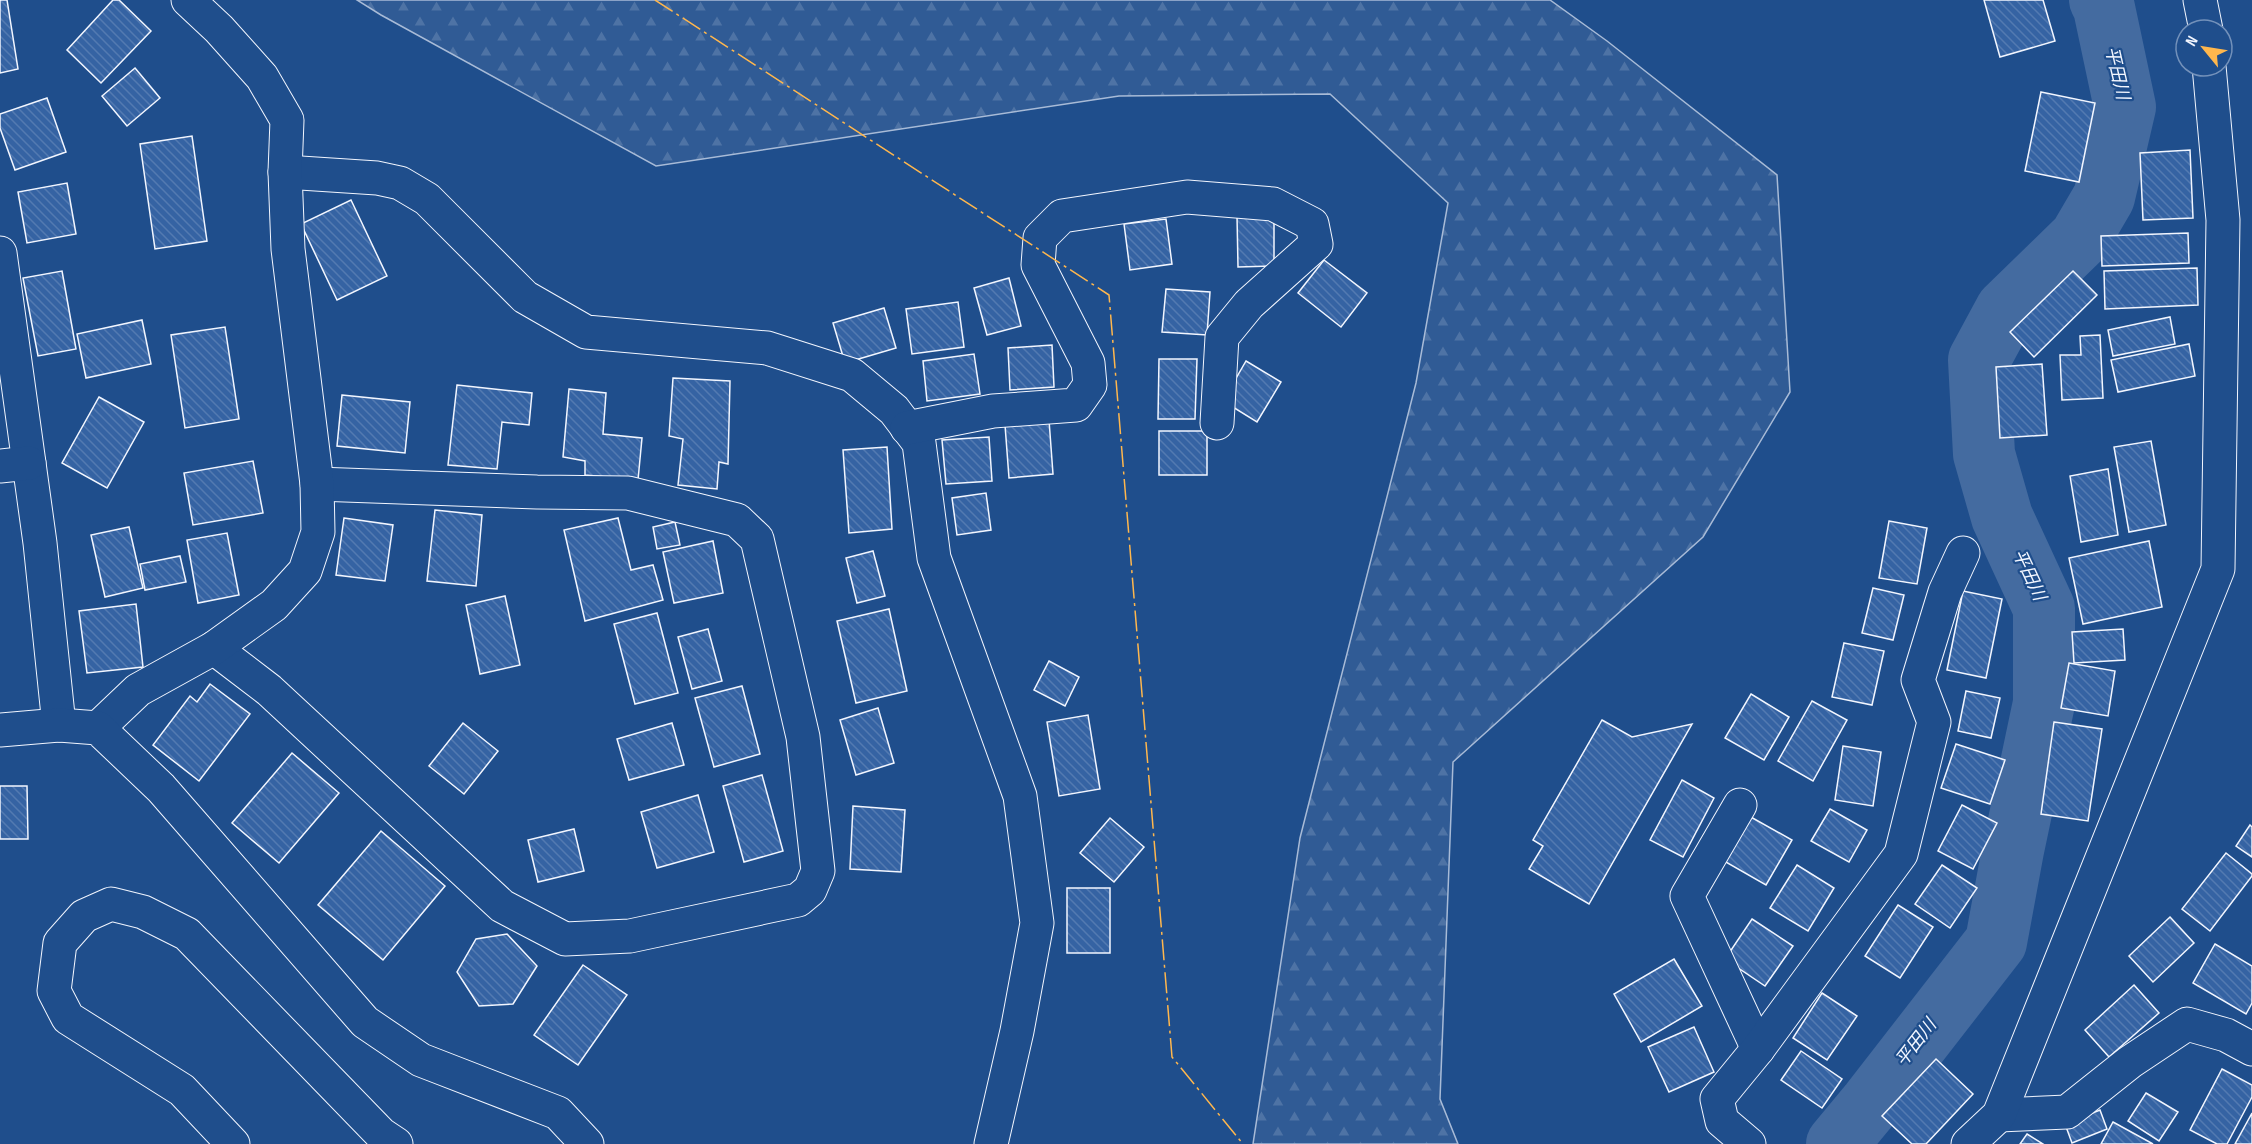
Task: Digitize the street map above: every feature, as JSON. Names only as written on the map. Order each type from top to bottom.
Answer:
[{"type":"street","points":[[98,728],[138,690],[214,648],[274,605],[305,571],[318,532],[317,484],[288,249],[285,172],[287,120],[262,77],[219,29],[188,0]]},
{"type":"street","points":[[2200,0],[2204,18]]},
{"type":"street","points":[[1968,1144],[1999,1115],[2218,569],[2223,220],[2210,78]]},
{"type":"street","points":[[285,172],[377,178],[400,183],[427,200],[525,297],[586,332],[767,348],[852,375],[894,410],[919,443],[934,558],[1020,796],[1037,923],[1017,1031],[991,1144]]},
{"type":"street","points":[[907,428],[993,411],[1076,405],[1090,385],[1088,363],[1038,265],[1040,238],[1062,216],[1187,196],[1273,204],[1312,224],[1316,244],[1248,304],[1222,337],[1217,423]]},
{"type":"street","points":[[0,253],[14,464],[40,543],[59,725]]},
{"type":"street","points":[[214,648],[269,690],[502,906],[565,939],[630,936],[798,900],[810,890],[818,871],[803,737],[757,539],[736,520],[628,493],[317,484]]},
{"type":"street","points":[[1749,1144],[1722,1121],[1717,1099],[1758,1049],[1901,854],[1934,722],[1918,680],[1946,592],[1963,553]]},
{"type":"street","points":[[0,730],[59,725],[98,728],[160,788],[365,1022],[421,1060],[558,1113],[587,1144]]},
{"type":"street","points":[[1740,806],[1687,896],[1758,1049]]},
{"type":"street","points":[[233,1144],[182,1090],[68,1018],[54,991],[60,943],[84,916],[111,904],[143,912],[187,934],[381,1134],[396,1144]]},
{"type":"street","points":[[1999,1115],[2067,1112],[2130,1062],[2187,1024],[2226,1035],[2252,1049]]},
{"type":"green space","points":[[357,0],[1550,0],[1607,41],[1777,175],[1790,392],[1703,537],[1453,762],[1440,1099],[1458,1144],[1253,1144],[1300,838],[1416,383],[1448,203],[1330,94],[1119,96],[656,166]]},
{"type":"building","points":[[0,0],[7,0],[18,69],[0,73]]},
{"type":"building","points":[[113,0],[119,0],[151,31],[101,83],[67,50]]},
{"type":"building","points":[[1984,0],[2043,0],[2055,41],[2000,57]]},
{"type":"building","points":[[135,68],[160,98],[127,126],[102,96]]},
{"type":"building","points":[[2041,92],[2095,103],[2079,182],[2025,171]]},
{"type":"building","points":[[47,98],[66,152],[15,170],[0,128],[0,114]]},
{"type":"building","points":[[192,136],[207,241],[155,249],[140,144]]},
{"type":"building","points":[[2190,150],[2193,218],[2143,220],[2140,153]]},
{"type":"building","points":[[67,183],[76,234],[27,243],[18,192]]},
{"type":"building","points":[[351,200],[387,276],[337,300],[301,224]]},
{"type":"building","points":[[1274,215],[1274,266],[1238,267],[1237,216]]},
{"type":"building","points":[[1166,219],[1172,264],[1130,270],[1124,224]]},
{"type":"building","points":[[2188,233],[2189,263],[2102,266],[2101,236]]},
{"type":"building","points":[[1324,260],[1367,293],[1341,327],[1298,293]]},
{"type":"building","points":[[2197,268],[2198,305],[2105,309],[2104,271]]},
{"type":"building","points":[[62,271],[76,349],[38,356],[23,278]]},
{"type":"building","points":[[2073,271],[2097,295],[2034,357],[2010,332]]},
{"type":"building","points":[[1009,278],[1021,326],[987,335],[974,288]]},
{"type":"building","points":[[1166,289],[1210,292],[1207,335],[1162,332]]},
{"type":"building","points":[[958,302],[964,347],[912,354],[906,309]]},
{"type":"building","points":[[884,308],[896,348],[845,363],[833,323]]},
{"type":"building","points":[[2170,317],[2175,344],[2113,356],[2108,330]]},
{"type":"building","points":[[142,320],[151,364],[86,378],[77,334]]},
{"type":"building","points":[[225,327],[239,419],[185,428],[171,335]]},
{"type":"building","points":[[2100,335],[2103,398],[2062,400],[2060,355],[2081,355],[2080,336]]},
{"type":"building","points":[[2189,344],[2195,376],[2118,392],[2111,360]]},
{"type":"building","points":[[1052,345],[1054,387],[1010,390],[1008,348]]},
{"type":"building","points":[[974,354],[980,394],[927,401],[923,361]]},
{"type":"building","points":[[1159,359],[1197,359],[1195,419],[1158,419]]},
{"type":"building","points":[[1246,361],[1281,382],[1257,422],[1223,401]]},
{"type":"building","points":[[2042,364],[2047,435],[2000,438],[1996,367]]},
{"type":"building","points":[[673,378],[730,381],[728,464],[719,462],[717,489],[678,485],[683,439],[669,436]]},
{"type":"building","points":[[457,385],[532,393],[529,425],[502,422],[497,469],[448,465]]},
{"type":"building","points":[[569,389],[606,393],[603,434],[642,438],[638,480],[585,475],[585,461],[563,457]]},
{"type":"building","points":[[342,395],[410,402],[405,453],[337,446]]},
{"type":"building","points":[[99,397],[144,422],[107,488],[62,463]]},
{"type":"building","points":[[1049,420],[1053,474],[1009,478],[1005,425]]},
{"type":"building","points":[[1159,431],[1207,431],[1207,475],[1159,475]]},
{"type":"building","points":[[989,437],[992,481],[946,484],[942,440]]},
{"type":"building","points":[[2151,441],[2166,525],[2129,532],[2114,447]]},
{"type":"building","points":[[887,447],[892,529],[849,533],[843,450]]},
{"type":"building","points":[[253,461],[263,513],[193,525],[184,473]]},
{"type":"building","points":[[2108,469],[2118,535],[2081,542],[2070,476]]},
{"type":"building","points":[[986,493],[991,530],[957,535],[952,498]]},
{"type":"building","points":[[435,510],[482,515],[476,586],[427,581]]},
{"type":"building","points":[[344,518],[393,525],[385,581],[336,575]]},
{"type":"building","points":[[618,518],[631,570],[653,565],[663,600],[585,621],[564,530]]},
{"type":"building","points":[[1889,521],[1927,528],[1917,584],[1879,578]]},
{"type":"building","points":[[675,522],[680,545],[657,549],[653,527]]},
{"type":"building","points":[[129,527],[143,588],[105,597],[91,535]]},
{"type":"building","points":[[227,533],[239,595],[198,603],[187,540]]},
{"type":"building","points":[[713,541],[723,593],[674,603],[663,552]]},
{"type":"building","points":[[2149,541],[2162,607],[2083,624],[2069,558]]},
{"type":"building","points":[[873,551],[885,596],[857,603],[846,558]]},
{"type":"building","points":[[180,556],[186,582],[145,590],[140,564]]},
{"type":"building","points":[[1873,588],[1904,595],[1893,640],[1862,633]]},
{"type":"building","points":[[1963,591],[2002,599],[1986,678],[1947,670]]},
{"type":"building","points":[[505,596],[520,665],[480,674],[466,605]]},
{"type":"building","points":[[136,604],[143,667],[87,673],[79,611]]},
{"type":"building","points":[[889,609],[907,691],[856,703],[837,621]]},
{"type":"building","points":[[657,613],[678,693],[635,704],[614,624]]},
{"type":"building","points":[[708,629],[722,681],[692,689],[678,637]]},
{"type":"building","points":[[2123,629],[2125,660],[2074,663],[2072,632]]},
{"type":"building","points":[[1844,643],[1884,651],[1872,705],[1832,697]]},
{"type":"building","points":[[1049,661],[1079,677],[1065,706],[1034,690]]},
{"type":"building","points":[[2069,663],[2115,671],[2108,716],[2061,708]]},
{"type":"building","points":[[210,684],[250,714],[199,781],[153,745],[190,696],[197,702]]},
{"type":"building","points":[[742,686],[760,754],[714,767],[695,698]]},
{"type":"building","points":[[1966,691],[2000,698],[1991,738],[1958,731]]},
{"type":"building","points":[[1751,694],[1789,717],[1764,760],[1725,738]]},
{"type":"building","points":[[1812,701],[1847,720],[1813,781],[1778,761]]},
{"type":"building","points":[[878,708],[894,763],[856,775],[840,720]]},
{"type":"building","points":[[1088,715],[1100,789],[1059,796],[1047,722]]},
{"type":"building","points":[[1602,720],[1632,737],[1692,724],[1589,904],[1529,869],[1543,846],[1533,840]]},
{"type":"building","points":[[2054,722],[2102,729],[2088,821],[2041,814]]},
{"type":"building","points":[[463,723],[498,751],[464,794],[429,766]]},
{"type":"building","points":[[672,723],[684,765],[629,780],[617,739]]},
{"type":"building","points":[[1956,744],[2005,760],[1990,804],[1941,788]]},
{"type":"building","points":[[1843,746],[1881,752],[1873,806],[1835,800]]},
{"type":"building","points":[[292,753],[339,793],[279,863],[232,823]]},
{"type":"building","points":[[762,775],[783,851],[744,862],[723,786]]},
{"type":"building","points":[[1682,780],[1714,798],[1683,857],[1650,840]]},
{"type":"building","points":[[0,786],[27,786],[28,839],[0,839]]},
{"type":"building","points":[[698,795],[714,852],[657,868],[641,812]]},
{"type":"building","points":[[1962,805],[1997,823],[1973,869],[1938,851]]},
{"type":"building","points":[[853,806],[905,810],[901,872],[850,869]]},
{"type":"building","points":[[1830,809],[1867,830],[1849,862],[1811,841]]},
{"type":"building","points":[[1749,816],[1792,840],[1766,885],[1724,861]]},
{"type":"building","points":[[1110,818],[1144,847],[1114,882],[1080,853]]},
{"type":"building","points":[[2250,825],[2252,827],[2252,857],[2236,846]]},
{"type":"building","points":[[574,829],[584,871],[538,882],[528,840]]},
{"type":"building","points":[[381,831],[445,886],[383,960],[318,905]]},
{"type":"building","points":[[2226,853],[2252,876],[2210,931],[2182,909]]},
{"type":"building","points":[[1797,865],[1834,888],[1808,931],[1770,908]]},
{"type":"building","points":[[1942,865],[1977,888],[1950,928],[1915,904]]},
{"type":"building","points":[[1067,888],[1110,888],[1110,953],[1067,953]]},
{"type":"building","points":[[1898,905],[1933,927],[1900,978],[1865,956]]},
{"type":"building","points":[[2170,917],[2194,943],[2153,982],[2129,956]]},
{"type":"building","points":[[1752,919],[1793,946],[1765,986],[1725,959]]},
{"type":"building","points":[[507,934],[537,966],[513,1004],[479,1006],[457,972],[476,939]]},
{"type":"building","points":[[2215,944],[2252,966],[2252,1003],[2246,1014],[2193,983]]},
{"type":"building","points":[[1674,959],[1702,1006],[1641,1042],[1614,994]]},
{"type":"building","points":[[583,965],[627,995],[578,1065],[534,1035]]},
{"type":"building","points":[[2134,985],[2159,1013],[2109,1057],[2085,1030]]},
{"type":"building","points":[[1822,993],[1857,1016],[1827,1060],[1793,1038]]},
{"type":"building","points":[[1694,1027],[1714,1072],[1669,1092],[1648,1047]]},
{"type":"building","points":[[1801,1051],[1842,1079],[1822,1108],[1781,1080]]},
{"type":"building","points":[[1936,1059],[1973,1094],[1926,1144],[1912,1144],[1882,1116]]},
{"type":"building","points":[[2222,1069],[2252,1085],[2252,1097],[2227,1144],[2217,1144],[2190,1130]]},
{"type":"building","points":[[2146,1093],[2178,1112],[2159,1141],[2128,1121]]},
{"type":"building","points":[[2100,1110],[2107,1129],[2072,1143],[2065,1124]]},
{"type":"building","points":[[2252,1113],[2252,1144],[2235,1144]]},
{"type":"building","points":[[2113,1122],[2153,1144],[2101,1144]]},
{"type":"building","points":[[2027,1134],[2043,1144],[2020,1144]]},
{"type":"waterway","name":"平田川","points":[[1837,1144],[1996,942],[2044,703],[2044,608],[2002,517],[1984,454],[1979,360],[2006,310],[2080,238],[2104,197],[2125,107],[2104,8],[2100,0]]},
{"type":"power","points":[[655,0],[1109,295],[1172,1057],[1243,1144]]}]
